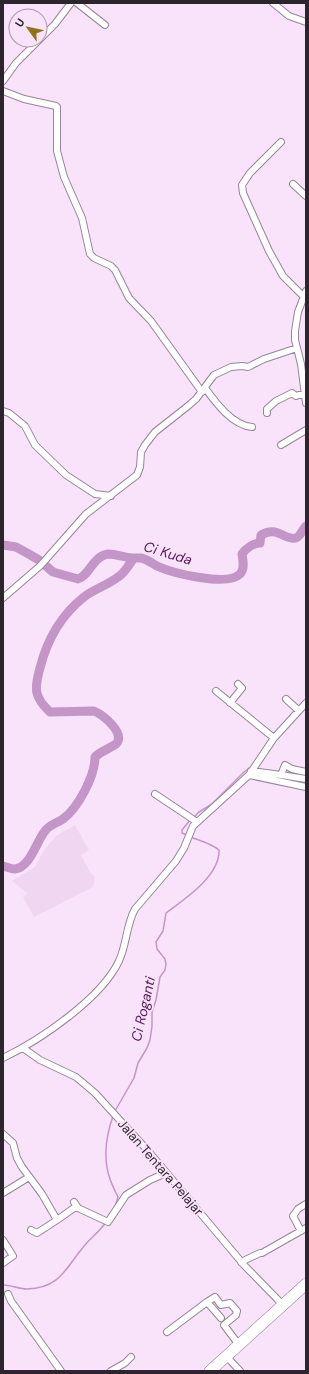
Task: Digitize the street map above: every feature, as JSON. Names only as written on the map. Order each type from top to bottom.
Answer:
[{"type":"highway","points":[[210,1371],[306,1284]]},
{"type":"street","points":[[48,31],[71,3]]},
{"type":"street","points":[[77,3],[105,25]]},
{"type":"street","points":[[273,3],[289,16],[306,22]]},
{"type":"street","points":[[3,81],[16,63],[31,48]]},
{"type":"street","points":[[3,91],[20,98],[57,107],[57,151],[63,175],[82,218],[90,254],[94,258],[113,267],[129,298],[151,321],[203,390],[231,417],[247,427],[252,427]]},
{"type":"street","points":[[281,142],[250,173],[242,185],[243,193],[251,213],[282,276],[305,293],[296,322],[295,340],[301,364],[306,403]]},
{"type":"street","points":[[293,184],[306,196]]},
{"type":"street","points":[[3,598],[40,566],[79,521],[129,482],[139,472],[141,452],[145,444],[155,432],[188,406],[203,390],[214,375],[231,367],[248,367],[264,359],[297,348]]},
{"type":"street","points":[[267,413],[266,409],[283,397],[292,393],[296,396],[304,393]]},
{"type":"street","points":[[3,411],[25,426],[35,445],[66,475],[95,494],[111,496]]},
{"type":"street","points":[[281,445],[306,430]]},
{"type":"street","points":[[230,703],[242,688],[238,684]]},
{"type":"street","points":[[216,691],[274,738]]},
{"type":"street","points":[[193,819],[251,771],[274,738],[303,708],[286,699]]},
{"type":"street","points":[[281,772],[285,765],[292,769],[306,772]]},
{"type":"street","points":[[251,771],[281,772],[306,779]]},
{"type":"street","points":[[251,771],[306,787]]},
{"type":"street","points":[[155,794],[193,819]]},
{"type":"street","points":[[3,1058],[23,1048],[62,1022],[106,982],[119,961],[129,922],[135,909],[176,861],[189,836],[193,826],[193,819]]},
{"type":"street","name":"Jalan Tentara Pelajar","points":[[23,1048],[40,1060],[76,1077],[95,1093],[166,1173],[241,1262],[283,1305]]},
{"type":"street","points":[[3,1134],[13,1143],[17,1158],[42,1194],[57,1220]]},
{"type":"street","points":[[31,1230],[37,1233],[74,1208],[76,1205],[106,1221],[111,1219],[126,1195],[150,1180],[166,1173]]},
{"type":"street","points":[[3,1193],[29,1177]]},
{"type":"street","points":[[241,1262],[262,1253],[303,1230],[293,1216],[298,1209],[306,1204]]},
{"type":"street","points":[[3,1240],[13,1256],[3,1263]]},
{"type":"street","points":[[8,1294],[11,1301],[61,1371]]},
{"type":"street","points":[[167,1332],[215,1296],[221,1305],[230,1303],[237,1312],[236,1315],[224,1325],[238,1345]]},
{"type":"street","points":[[207,1302],[221,1318]]},
{"type":"street","points":[[116,1370],[131,1357]]},
{"type":"street","points":[[227,1357],[240,1371]]},
{"type":"shaded area","points":[[75,825],[89,850],[81,855],[90,872],[95,877],[93,887],[34,917],[23,897],[28,894],[12,881],[35,867],[44,850],[56,836]]},
{"type":"waterway","name":"Ci Kuda","points":[[3,545],[16,547],[39,560],[53,572],[78,579],[82,577],[99,558],[108,554],[141,558],[148,560],[164,569],[200,578],[224,579],[234,578],[242,572],[242,554],[250,546],[260,543],[261,535],[267,532],[276,532],[288,537],[296,538],[306,526]]},
{"type":"waterway","points":[[3,866],[15,869],[25,864],[47,829],[69,814],[80,800],[89,782],[95,757],[116,744],[118,740],[116,730],[108,720],[94,711],[50,712],[38,697],[36,687],[46,648],[61,620],[84,597],[110,582],[125,571],[134,558]]},
{"type":"waterway","name":"Ci Roganti","points":[[193,818],[199,812],[212,804],[244,772],[251,769]]},
{"type":"waterway","name":"Ci Roganti","points":[[284,772],[302,775]]},
{"type":"waterway","name":"Ci Roganti","points":[[187,835],[182,833],[182,830],[190,820]]},
{"type":"waterway","name":"Ci Roganti","points":[[115,1111],[134,1078],[138,1063],[150,1040],[152,1012],[156,1000],[160,977],[165,970],[166,964],[165,959],[157,949],[156,942],[163,931],[166,913],[191,894],[208,878],[218,860],[219,850],[209,844],[190,837]]},
{"type":"waterway","name":"Ci Roganti","points":[[113,1116],[107,1139],[106,1156],[110,1179],[118,1197],[115,1207]]},
{"type":"waterway","name":"Ci Roganti","points":[[3,1285],[27,1289],[48,1285],[62,1275],[85,1245],[106,1222]]}]
